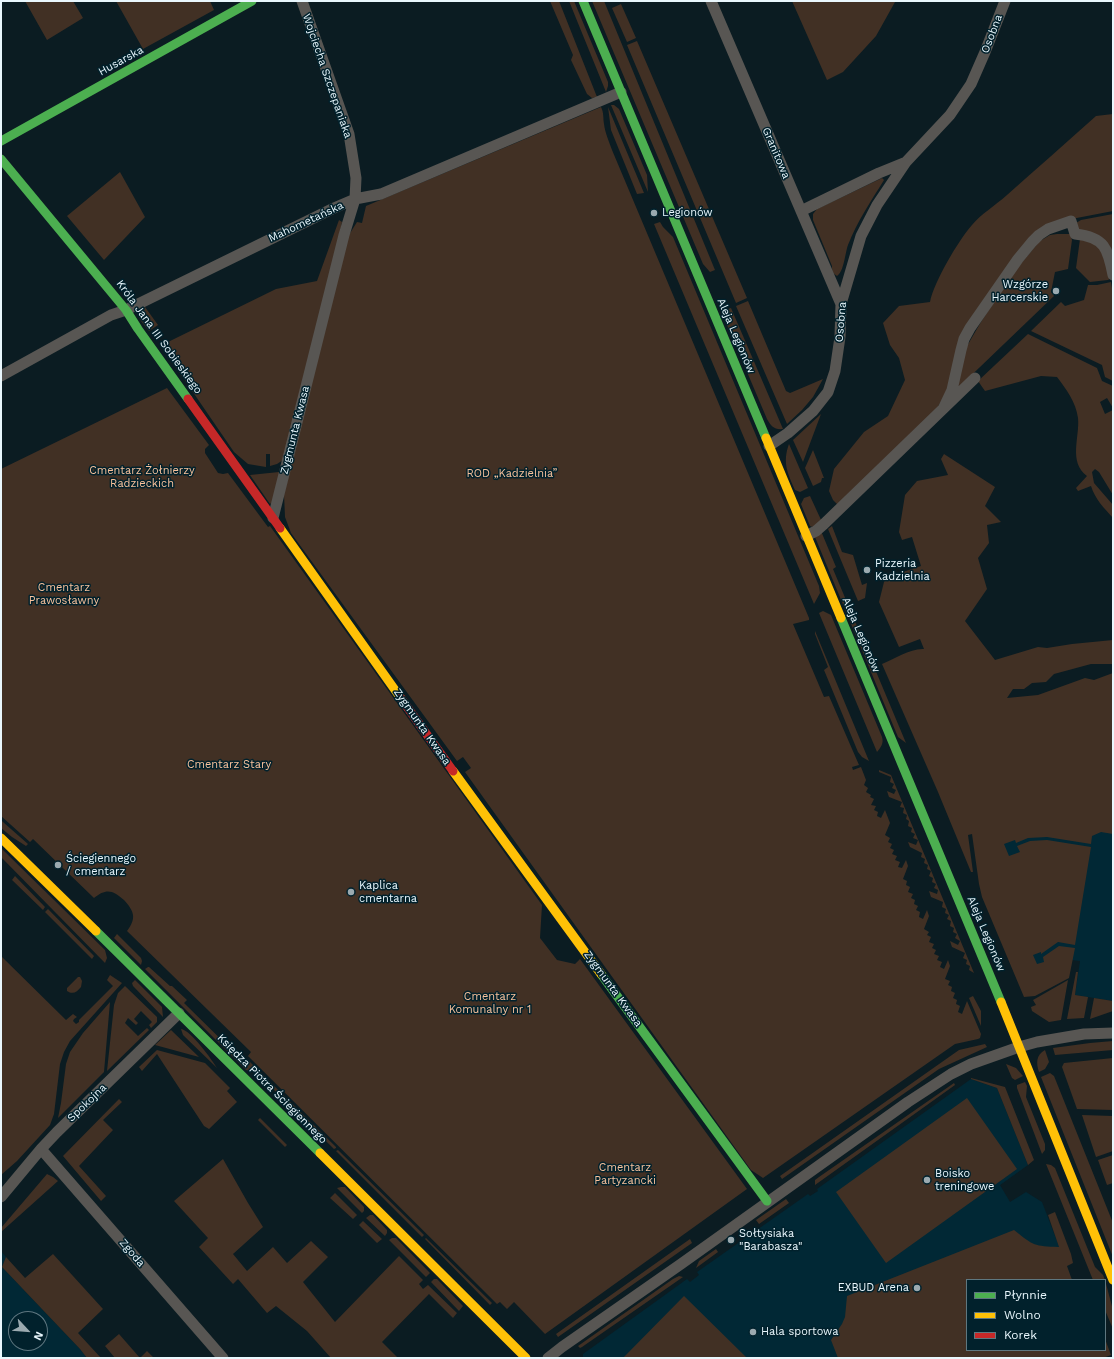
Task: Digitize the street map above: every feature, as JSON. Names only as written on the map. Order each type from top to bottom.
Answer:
[{"type":"street","name":"Husarska","points":[[1,141],[252,1]]},
{"type":"street","name":"Wojciecha Szczepaniaka","points":[[302,1],[349,134],[356,178],[355,199]]},
{"type":"street","name":"Aleja Legionów","points":[[583,1],[1019,1047],[1113,1278]]},
{"type":"street","name":"Granitowa","points":[[711,1],[841,304]]},
{"type":"street","name":"Osobna","points":[[769,446],[788,433],[813,412],[828,392],[836,371],[840,337],[841,304],[861,236],[877,205],[906,162],[951,113],[971,84],[1005,1]]},
{"type":"street","name":"Mahometańska","points":[[1,376],[111,315],[126,310],[334,208],[355,199],[381,194],[621,92]]},
{"type":"street","name":"Króla Jana III Sobieskiego","points":[[1,159],[126,310],[273,518]]},
{"type":"street","name":"Osobna","points":[[801,211],[879,173],[906,162]]},
{"type":"street","name":"Zygmunta Kwasa","points":[[355,199],[344,235],[273,518],[456,775],[767,1201]]},
{"type":"street","points":[[943,409],[952,390],[964,338],[1018,259],[1039,235],[1054,227],[1071,221],[1075,234],[1092,238],[1107,249],[1113,275]]},
{"type":"street","points":[[806,536],[816,531],[824,524],[975,378]]},
{"type":"street","name":"Księdza Piotra Ściegiennego","points":[[1,838],[31,866],[526,1358]]},
{"type":"street","name":"Spokojna","points":[[1,1197],[41,1149],[179,1013]]},
{"type":"street","points":[[548,1358],[767,1201],[908,1102],[951,1074],[971,1064],[1037,1042],[1078,1035],[1113,1033]]},
{"type":"street","name":"Zgoda","points":[[41,1149],[223,1358]]},
{"type":"shaded area","points":[[1113,818],[1113,1001],[1075,995],[1080,961],[1072,960],[1032,974],[989,828]]},
{"type":"shaded area","points":[[971,1079],[997,1088],[1028,1165],[1000,1185],[1010,1202],[1026,1192],[1042,1202],[1072,1279],[966,1279],[966,1351],[1102,1358],[583,1358],[583,1354],[687,1279],[690,1282],[699,1275],[697,1272],[808,1194],[810,1196],[818,1191],[817,1189]]},
{"type":"shaded area","points":[[1,1251],[6,1257],[2,1267],[44,1311],[8,1311],[8,1351],[48,1351],[48,1315],[87,1358],[1,1358]]},
{"type":"green space","points":[[25,1],[73,1],[83,18],[47,40]]},
{"type":"green space","points":[[116,1],[210,1],[214,10],[143,49]]},
{"type":"green space","points":[[550,1],[559,1],[597,97],[592,98],[587,94],[571,60],[573,55]]},
{"type":"green space","points":[[569,1],[574,1],[608,82],[606,92]]},
{"type":"green space","points":[[592,1],[604,1],[715,270],[710,272],[703,264]]},
{"type":"green space","points":[[792,1],[895,2],[876,36],[843,72],[827,80]]},
{"type":"green space","points":[[621,4],[636,38],[627,42],[612,8]]},
{"type":"green space","points":[[637,41],[747,298],[736,303],[627,45]]},
{"type":"green space","points":[[611,105],[614,105],[619,109],[647,175],[648,192]]},
{"type":"green space","name":"ROD „Kadzielnia”","points":[[601,107],[605,131],[612,150],[809,618],[809,620],[793,624],[824,697],[829,696],[859,765],[852,767],[853,770],[861,767],[866,780],[864,785],[868,788],[866,792],[874,799],[871,805],[876,806],[874,810],[878,812],[877,816],[881,818],[885,810],[890,823],[885,835],[890,838],[888,842],[892,844],[890,848],[894,850],[892,854],[897,856],[895,860],[900,862],[898,867],[902,868],[906,860],[908,866],[903,879],[907,881],[906,885],[910,887],[908,892],[913,894],[911,898],[915,900],[914,904],[918,906],[916,910],[920,912],[919,917],[923,919],[927,910],[929,916],[924,929],[929,932],[927,935],[931,937],[929,942],[934,944],[932,948],[936,950],[934,954],[939,956],[937,960],[942,962],[940,967],[944,969],[948,960],[950,966],[945,979],[950,981],[948,985],[952,987],[951,991],[955,993],[953,998],[957,1000],[956,1004],[960,1006],[958,1012],[962,1014],[967,1001],[981,1034],[980,1038],[978,1039],[955,1044],[763,1178],[751,1170],[465,772],[471,768],[463,757],[457,761],[291,533],[285,517],[284,494],[347,238],[357,222],[362,223],[366,206]]},
{"type":"green space","points":[[608,107],[644,193],[637,194],[611,130]]},
{"type":"green space","points":[[1113,114],[1113,211],[1056,222],[967,327],[950,386],[935,412],[838,505],[833,500],[829,491],[834,469],[864,432],[888,416],[905,380],[899,358],[890,345],[883,323],[899,306],[930,302],[936,284],[947,262],[966,232],[976,221],[1096,116]]},
{"type":"green space","points":[[120,172],[145,217],[104,260],[67,216]]},
{"type":"green space","points":[[882,178],[884,180],[864,212],[852,236],[847,248],[843,267],[837,276],[834,274],[813,220],[813,214],[817,209]]},
{"type":"green space","points":[[1113,214],[1113,258],[1078,232],[1076,223],[1081,220]]},
{"type":"green space","points":[[339,220],[342,222],[336,254],[283,460],[270,466],[270,454],[266,454],[266,467],[248,464],[234,452],[162,347],[170,341],[276,289],[317,281]]},
{"type":"green space","points":[[660,222],[673,237],[819,586],[820,593],[814,604],[654,224]]},
{"type":"green space","points":[[1070,234],[1072,240],[1068,269],[1055,272],[1051,292],[1054,296],[955,391],[967,346],[1017,266],[1040,241],[1050,235]]},
{"type":"green space","points":[[1080,239],[1100,245],[1111,278],[1108,280],[1090,282],[1076,268]]},
{"type":"green space","points":[[1111,282],[1113,294],[1113,381],[1105,377],[1102,365],[1031,331],[1061,302],[1065,306],[1084,300],[1088,285]]},
{"type":"green space","points":[[748,301],[786,391],[790,393],[823,379],[813,397],[787,424],[736,306]]},
{"type":"green space","points":[[145,307],[158,325],[149,331],[139,316],[141,310]]},
{"type":"green space","points":[[731,308],[783,429],[773,427],[767,419],[722,313],[722,311]]},
{"type":"green space","points":[[1028,334],[1097,368],[1102,381],[1113,386],[1113,408],[1107,398],[1100,402],[1105,414],[1113,410],[1113,495],[1099,472],[1095,469],[1092,472],[1094,483],[1113,505],[1113,518],[1097,499],[1091,486],[1078,491],[1076,488],[1087,476],[1081,470],[1076,457],[1078,425],[1077,412],[1073,401],[1057,377],[1041,376],[985,391],[978,381]]},
{"type":"green space","points":[[167,388],[209,445],[205,449],[205,453],[218,473],[228,473],[268,527],[270,526],[542,905],[540,938],[557,960],[575,964],[580,959],[747,1189],[545,1334],[514,1302],[507,1309],[500,1302],[497,1304],[248,1056],[251,1052],[127,931],[132,922],[133,915],[132,911],[124,900],[113,892],[102,893],[94,898],[33,839],[30,842],[1,816],[1,469]]},
{"type":"green space","points":[[821,414],[803,462],[793,440]]},
{"type":"green space","points":[[789,444],[808,488],[800,492],[795,490],[787,468],[786,457]]},
{"type":"green space","points":[[813,450],[824,478],[822,478],[821,482],[813,486],[805,468]]},
{"type":"green space","points":[[944,454],[995,487],[985,506],[1001,522],[987,525],[989,543],[978,558],[987,589],[965,621],[995,660],[1038,647],[1047,648],[1113,640],[1113,664],[1091,664],[1054,674],[1046,682],[1032,683],[1024,689],[1013,689],[1007,698],[1038,695],[1085,678],[1094,680],[1113,673],[1113,834],[1101,832],[1092,836],[1091,844],[1047,837],[1028,838],[1016,843],[1015,840],[1004,844],[1009,856],[1020,852],[1017,846],[1030,841],[1047,840],[1091,847],[1075,945],[1058,942],[1041,954],[1041,952],[1033,955],[1037,964],[1044,962],[1043,957],[1059,946],[1075,948],[1069,978],[1035,996],[1024,997],[982,897],[972,834],[968,835],[973,872],[971,872],[882,664],[908,652],[924,649],[920,639],[899,647],[879,602],[885,578],[921,566],[912,537],[902,540],[899,532],[905,495],[917,481],[948,475],[941,459]]},
{"type":"green space","points":[[279,472],[280,474],[274,501],[270,504],[250,475]]},
{"type":"green space","points":[[810,496],[822,522],[812,527],[810,526],[801,504],[804,498]]},
{"type":"green space","points":[[832,526],[842,552],[853,555],[862,585],[867,583],[865,598],[858,601],[828,529]]},
{"type":"green space","points":[[821,531],[836,567],[833,569],[906,743],[898,737],[815,537]]},
{"type":"green space","points":[[823,611],[831,615],[882,737],[882,745],[877,752],[819,613]]},
{"type":"green space","points":[[815,631],[869,761],[862,757],[858,752],[824,670],[828,667]]},
{"type":"green space","points":[[879,770],[891,775],[974,973],[969,970],[970,966],[966,964],[967,960],[963,958],[965,953],[952,947],[950,941],[958,945],[960,941],[955,938],[957,934],[953,932],[954,928],[950,926],[951,921],[947,919],[949,915],[945,913],[946,909],[942,907],[943,902],[931,897],[929,891],[937,894],[938,890],[934,888],[936,884],[932,882],[933,878],[929,876],[931,871],[927,869],[928,865],[924,863],[925,859],[921,857],[922,853],[910,847],[908,842],[916,845],[918,840],[913,838],[915,834],[911,832],[912,828],[908,826],[909,821],[906,819],[907,815],[903,813],[904,808],[900,807],[902,802],[889,797],[887,791],[894,794],[896,790],[892,788],[894,784],[890,782],[891,777],[879,772]]},
{"type":"green space","points":[[1,820],[28,844],[26,846],[1,828]]},
{"type":"green space","points":[[1,848],[105,950],[107,958],[105,963],[1,857]]},
{"type":"green space","points":[[15,876],[45,907],[43,910],[12,880]]},
{"type":"green space","points":[[48,909],[94,956],[92,959],[45,912]]},
{"type":"green space","points":[[117,934],[141,958],[141,965],[114,938]]},
{"type":"green space","points":[[1,956],[66,1020],[73,1014],[77,1017],[73,1021],[76,1024],[113,986],[107,980],[110,975],[122,983],[70,1041],[64,1052],[60,1064],[54,1114],[50,1125],[17,1161],[1,1175]]},
{"type":"green space","points":[[148,967],[187,1000],[184,1003],[246,1064],[249,1061],[257,1069],[255,1072],[246,1070],[145,969]]},
{"type":"green space","points":[[1076,972],[1078,972],[1075,995],[1088,997],[1084,1018],[1067,1019]]},
{"type":"green space","points":[[78,977],[80,977],[82,981],[81,987],[75,992],[71,993],[67,991],[67,988]]},
{"type":"green space","points":[[135,980],[162,1007],[163,1017],[133,986],[132,983]]},
{"type":"green space","points":[[1068,980],[1061,1020],[1049,1022],[1032,1011],[1031,1007],[1036,1005],[1033,1000]]},
{"type":"green space","points":[[125,986],[157,1017],[157,1022],[151,1028],[149,1025],[152,1022],[141,1011],[134,1019],[138,1023],[136,1025],[128,1018],[125,1023],[138,1036],[147,1028],[149,1030],[107,1071],[114,1005],[118,993]]},
{"type":"green space","points":[[973,996],[981,1011],[981,1026],[969,998]]},
{"type":"green space","points":[[1094,998],[1113,1001],[1113,1011],[1090,1019]]},
{"type":"green space","points":[[110,1002],[104,1072],[58,1118],[66,1064],[70,1052],[83,1033]]},
{"type":"green space","points":[[181,1029],[190,1034],[206,1052],[217,1068],[183,1035]]},
{"type":"green space","points":[[171,1030],[199,1057],[155,1045]]},
{"type":"green space","points":[[1113,1041],[1113,1050],[1055,1055],[1053,1048],[1090,1043]]},
{"type":"green space","points":[[985,1044],[987,1047],[939,1069],[782,1179],[780,1176],[959,1050]]},
{"type":"green space","points":[[157,1050],[205,1063],[230,1088],[227,1091],[237,1102],[209,1129],[204,1126],[157,1054],[142,1071],[139,1067]]},
{"type":"green space","points":[[1045,1050],[1049,1062],[1045,1069],[1039,1072],[1037,1065],[1038,1057]]},
{"type":"green space","points":[[1113,1058],[1113,1110],[1077,1109],[1062,1067],[1064,1063]]},
{"type":"green space","points":[[1006,1064],[1016,1068],[1023,1076],[1015,1080],[1012,1078]]},
{"type":"green space","points":[[260,1072],[336,1148],[334,1149],[258,1074]]},
{"type":"green space","points":[[1050,1073],[1054,1076],[1113,1223],[1113,1257],[1041,1077]]},
{"type":"green space","points":[[971,1078],[1005,1087],[1034,1160],[1028,1165],[997,1088]]},
{"type":"green space","points":[[1025,1082],[1027,1086],[1026,1097],[1045,1144],[1045,1150],[1042,1154],[1017,1088],[1017,1085]]},
{"type":"green space","points":[[954,1083],[955,1085],[815,1185],[815,1180],[819,1177]]},
{"type":"green space","name":"Boisko treningowe","points":[[967,1098],[1017,1169],[886,1263],[836,1192]]},
{"type":"green space","points":[[119,1099],[122,1102],[103,1120],[113,1130],[79,1166],[106,1196],[101,1201],[63,1156]]},
{"type":"green space","points":[[1082,1115],[1113,1116],[1113,1151],[1096,1157]]},
{"type":"green space","points":[[260,1118],[287,1145],[285,1147],[258,1120]]},
{"type":"green space","points":[[338,1150],[424,1235],[422,1237],[336,1151]]},
{"type":"green space","points":[[1113,1155],[1113,1183],[1107,1185],[1098,1160]]},
{"type":"green space","points":[[223,1159],[263,1227],[233,1254],[247,1271],[273,1247],[287,1263],[311,1241],[328,1257],[303,1282],[335,1322],[399,1256],[423,1280],[419,1284],[423,1289],[428,1285],[457,1313],[453,1318],[429,1294],[382,1342],[398,1358],[331,1358],[307,1331],[276,1306],[267,1313],[238,1279],[233,1284],[199,1247],[208,1238],[174,1201]]},
{"type":"green space","points":[[1046,1164],[1055,1168],[1095,1267],[1103,1275],[1105,1279],[1093,1279]]},
{"type":"green space","points":[[47,1174],[58,1181],[1,1232],[1,1228]]},
{"type":"green space","points":[[345,1187],[364,1207],[364,1211],[362,1213],[337,1188]]},
{"type":"green space","points":[[335,1193],[357,1215],[353,1219],[330,1198]]},
{"type":"green space","points":[[786,1199],[789,1203],[759,1224],[756,1220]]},
{"type":"green space","name":"EXBUD Arena","points":[[1055,1212],[1071,1254],[1073,1263],[1067,1266],[1072,1279],[966,1279],[966,1351],[1106,1351],[1106,1342],[1111,1355],[1103,1358],[838,1358],[831,1340],[845,1317],[847,1296],[1014,1230],[1035,1244],[1059,1247],[1048,1215]]},
{"type":"green space","points":[[373,1215],[387,1230],[385,1236],[366,1218]]},
{"type":"green space","points":[[363,1221],[382,1239],[377,1243],[359,1225]]},
{"type":"green space","points":[[396,1238],[430,1273],[426,1277],[389,1240]]},
{"type":"green space","points":[[426,1238],[492,1303],[490,1305],[425,1239]]},
{"type":"green space","points":[[690,1239],[692,1243],[558,1337],[556,1334]]},
{"type":"green space","points":[[716,1249],[718,1252],[696,1268],[699,1261]]},
{"type":"green space","points":[[53,1254],[103,1309],[78,1333],[101,1358],[87,1358],[48,1315],[48,1311],[44,1311],[2,1267],[6,1257],[25,1278]]},
{"type":"green space","points":[[679,1276],[683,1277],[582,1347],[580,1348],[578,1346],[673,1279]]},
{"type":"green space","points":[[434,1279],[437,1279],[463,1306],[459,1311],[431,1282]]},
{"type":"green space","points":[[1106,1284],[1113,1310],[1113,1329],[1106,1312]]},
{"type":"green space","points":[[684,1296],[747,1358],[623,1358]]},
{"type":"green space","points":[[119,1334],[140,1358],[115,1358],[105,1346]]},
{"type":"green space","points":[[147,1351],[154,1358],[140,1358]]},
{"type":"traffic: fast","points":[[1,141],[252,1]]},
{"type":"traffic: fast","points":[[583,1],[766,438]]},
{"type":"traffic: fast","points":[[1,159],[126,310],[188,399]]},
{"type":"traffic: fast","points":[[841,618],[1001,1002]]},
{"type":"traffic: fast","points":[[96,931],[320,1153]]},
{"type":"traffic: fast","points":[[601,974],[767,1201]]},
{"type":"traffic: slow","points":[[766,438],[841,618]]},
{"type":"traffic: slow","points":[[280,528],[400,697]]},
{"type":"traffic: slow","points":[[453,771],[601,974]]},
{"type":"traffic: slow","points":[[1,838],[96,931]]},
{"type":"traffic: slow","points":[[1001,1002],[1113,1280]]},
{"type":"traffic: slow","points":[[320,1153],[526,1358]]},
{"type":"traffic: jam","points":[[188,399],[280,528]]},
{"type":"traffic: jam","points":[[400,697],[453,771]]},
{"type":"place","name":"Legionów","points":[[654,213]]},
{"type":"place","name":"Wzgórze Harcerskie","points":[[1056,291]]},
{"type":"place","name":"Pizzeria Kadzielnia","points":[[867,570]]},
{"type":"place","name":"Ściegiennego / cmentarz","points":[[58,865]]},
{"type":"place","name":"Kaplica cmentarna","points":[[351,892]]},
{"type":"place","name":"Boisko treningowe","points":[[927,1180]]},
{"type":"place","name":"Sołtysiaka \"Barabasza\"","points":[[731,1240]]},
{"type":"place","name":"EXBUD Arena","points":[[917,1288]]},
{"type":"place","name":"Hala sportowa","points":[[753,1332]]},
{"type":"park label","name":"Cmentarz Żołnierzy Radzieckich","points":[[142,477]]},
{"type":"park label","name":"Cmentarz Prawosławny","points":[[64,594]]},
{"type":"park label","name":"Cmentarz Stary","points":[[229,765]]},
{"type":"park label","name":"Cmentarz Komunalny nr 1","points":[[490,1003]]},
{"type":"park label","name":"Cmentarz Partyzancki","points":[[625,1174]]}]
